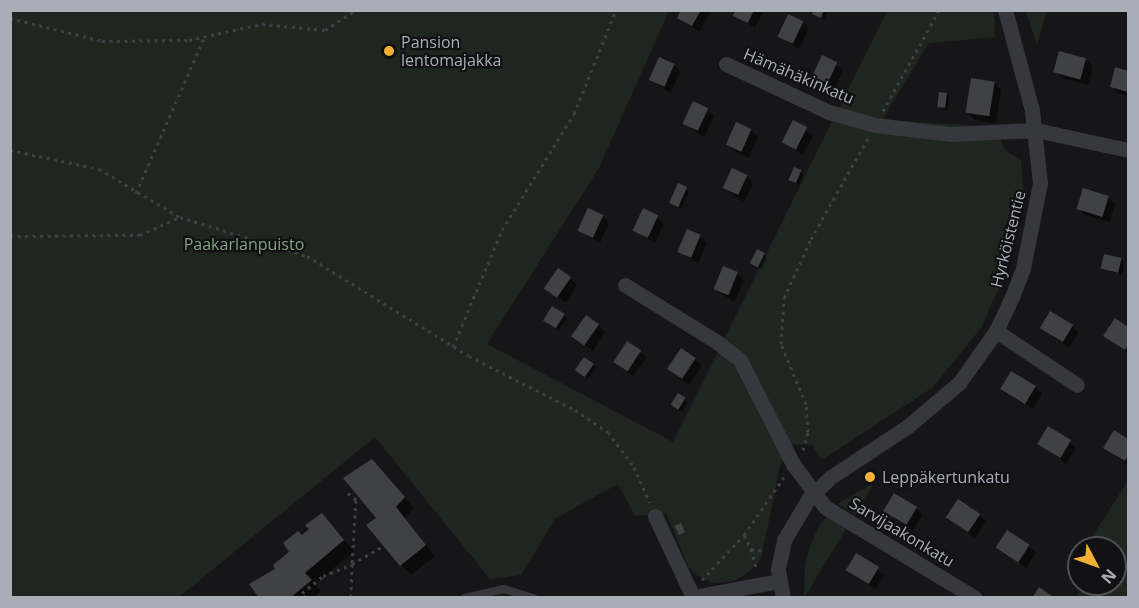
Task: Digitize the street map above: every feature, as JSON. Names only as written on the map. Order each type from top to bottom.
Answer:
[{"type":"street","name":"Hyrköistentie","points":[[783,597],[778,569],[784,540],[800,510],[813,493],[831,477],[939,402],[959,382],[996,331],[1023,268],[1039,199],[1036,130],[1005,10]]},
{"type":"street","name":"Hämähäkinkatu","points":[[726,64],[829,112],[874,125],[949,134],[1036,130],[1128,150]]},
{"type":"street","points":[[625,285],[717,342],[740,360],[793,465],[813,493]]},
{"type":"street","points":[[996,331],[1077,385]]},
{"type":"street","name":"Sarvijaakonkatu","points":[[813,493],[825,507],[975,597]]},
{"type":"street","points":[[655,516],[693,597],[779,581]]},
{"type":"lane","points":[[465,597],[504,589],[534,597]]},
{"type":"path","points":[[10,18],[102,41],[189,40],[262,24],[325,30],[356,10]]},
{"type":"path","points":[[453,346],[502,230],[574,114],[616,10]]},
{"type":"path","points":[[693,597],[703,578],[744,534],[804,448],[808,432],[806,404],[781,344],[784,298],[812,239],[939,10]]},
{"type":"path","points":[[136,193],[205,36]]},
{"type":"path","points":[[10,150],[99,170],[180,217],[307,256],[453,346],[574,410],[608,432],[634,467],[655,516]]},
{"type":"path","points":[[10,236],[140,235],[180,217]]},
{"type":"path","points":[[348,493],[356,500],[351,597]]},
{"type":"path","points":[[766,503],[771,508]]},
{"type":"path","points":[[305,597],[302,592],[323,576],[352,564],[381,547]]},
{"type":"green space","name":"Paakarlanpuisto","points":[[10,11],[669,11],[599,168],[487,344],[673,442],[887,11],[994,11],[995,37],[929,43],[882,120],[995,127],[1005,150],[1021,160],[1024,201],[1004,277],[981,328],[932,388],[822,460],[812,445],[793,444],[780,466],[761,559],[749,572],[734,581],[713,583],[698,576],[689,568],[666,513],[635,516],[618,484],[556,518],[521,575],[490,579],[375,437],[179,597],[11,597]]},
{"type":"green space","points":[[1047,11],[1037,44],[1026,12]]},
{"type":"green space","points":[[1128,481],[1128,597],[1076,597],[1127,596],[1127,536],[1093,536]]},
{"type":"green space","points":[[874,483],[856,514],[837,504]]},
{"type":"green space","points":[[828,516],[846,529],[804,598],[805,564],[811,543],[821,522]]},
{"type":"building","points":[[681,10],[701,10],[692,26],[677,18]]},
{"type":"building","points":[[735,10],[754,10],[748,23],[733,16]]},
{"type":"building","points":[[814,10],[824,10],[821,18],[812,14]]},
{"type":"building","points":[[788,14],[803,21],[793,44],[777,37]]},
{"type":"building","name":"Pansion lentomajakka","points":[[389,46],[394,51],[389,56],[384,51]]},
{"type":"building","points":[[1059,51],[1086,58],[1080,79],[1053,72]]},
{"type":"building","points":[[822,55],[837,62],[827,85],[811,78]]},
{"type":"building","points":[[659,57],[675,64],[664,87],[649,80]]},
{"type":"building","points":[[1115,67],[1128,71],[1128,92],[1110,87]]},
{"type":"building","points":[[971,78],[995,82],[989,116],[966,113]]},
{"type":"building","points":[[939,92],[947,93],[945,108],[937,107]]},
{"type":"building","points":[[693,101],[708,108],[698,131],[682,124]]},
{"type":"building","points":[[793,120],[807,127],[796,150],[782,142]]},
{"type":"building","points":[[736,122],[752,129],[741,152],[726,145]]},
{"type":"building","points":[[794,167],[801,170],[796,183],[789,180]]},
{"type":"building","points":[[732,168],[747,175],[738,195],[723,188]]},
{"type":"building","points":[[678,183],[687,187],[678,207],[669,203]]},
{"type":"building","points":[[1083,188],[1109,196],[1102,217],[1077,209]]},
{"type":"building","points":[[588,208],[603,215],[593,238],[577,231]]},
{"type":"building","points":[[643,208],[658,215],[648,238],[632,231]]},
{"type":"building","points":[[687,229],[701,235],[691,258],[677,252]]},
{"type":"building","points":[[757,249],[765,253],[758,267],[750,263]]},
{"type":"building","points":[[1104,254],[1122,258],[1118,273],[1101,269]]},
{"type":"building","points":[[723,266],[738,272],[728,295],[714,289]]},
{"type":"building","points":[[558,268],[571,277],[557,298],[544,288]]},
{"type":"building","points":[[552,306],[565,314],[556,328],[543,320]]},
{"type":"building","points":[[1050,311],[1073,325],[1063,342],[1040,328]]},
{"type":"building","points":[[586,315],[599,324],[584,345],[571,336]]},
{"type":"building","points":[[1115,318],[1128,327],[1128,345],[1125,350],[1103,336]]},
{"type":"building","points":[[627,341],[641,350],[628,371],[613,362]]},
{"type":"building","points":[[681,348],[696,358],[682,379],[667,369]]},
{"type":"building","points":[[584,357],[594,364],[585,377],[575,370]]},
{"type":"building","points":[[1011,371],[1036,386],[1025,404],[1000,389]]},
{"type":"building","points":[[678,393],[686,398],[678,410],[671,405]]},
{"type":"building","points":[[1048,426],[1071,440],[1060,458],[1037,444]]},
{"type":"building","points":[[1114,430],[1128,439],[1128,456],[1125,461],[1103,448]]},
{"type":"building","points":[[372,459],[405,497],[396,507],[426,545],[400,566],[366,525],[376,518],[343,478]]},
{"type":"building","points":[[894,493],[917,507],[906,525],[883,511]]},
{"type":"building","points":[[958,499],[980,514],[968,532],[946,517]]},
{"type":"building","points":[[322,513],[344,540],[305,573],[312,580],[290,598],[259,598],[249,584],[275,569],[273,565],[289,552],[283,543],[298,531],[302,535],[309,529],[305,525]]},
{"type":"building","points":[[681,523],[685,532],[679,535],[675,526]]},
{"type":"building","points":[[1007,530],[1030,545],[1018,562],[996,548]]},
{"type":"building","points":[[856,553],[879,567],[869,584],[846,570]]},
{"type":"building","points":[[1039,587],[1055,598],[1032,598]]},
{"type":"place","name":"Pansion lentomajakka","points":[[389,51]]},
{"type":"place","name":"Leppäkertunkatu","points":[[870,477]]}]
